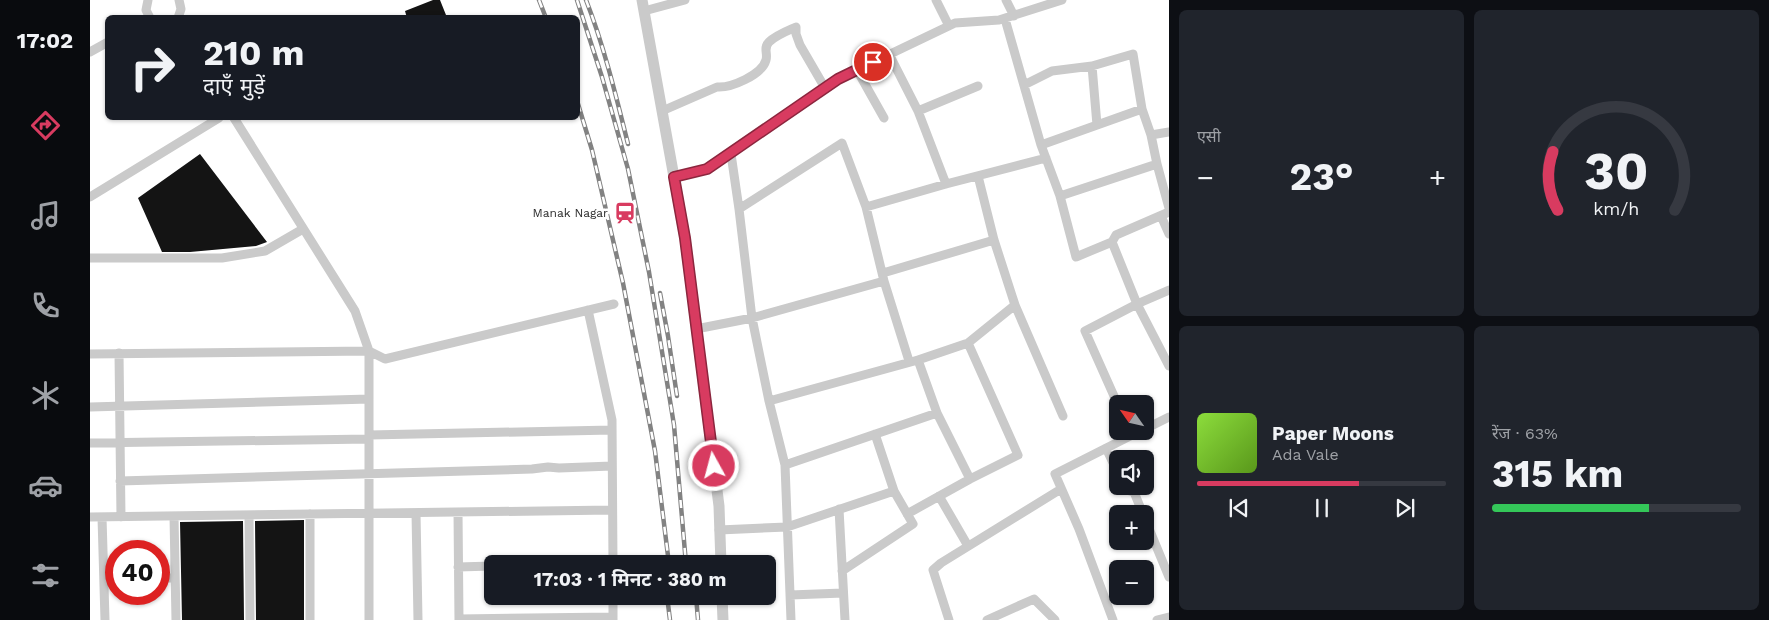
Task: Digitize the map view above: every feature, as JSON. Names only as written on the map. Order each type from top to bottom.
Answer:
[{"type":"street","points":[[147,15],[146,10],[148,0]]},
{"type":"street","points":[[179,15],[181,9],[180,0]]},
{"type":"street","points":[[685,0],[643,6],[685,238],[718,506],[721,555]]},
{"type":"street","points":[[936,0],[949,26]]},
{"type":"street","points":[[1006,0],[1024,85],[1046,158],[1060,196],[1076,257],[1112,242],[1116,235],[1165,214],[1169,234]]},
{"type":"street","points":[[674,177],[707,169],[838,79],[955,23],[999,20],[1062,0]]},
{"type":"street","points":[[662,111],[717,87],[725,88],[740,82],[753,74],[767,59],[765,49],[768,43],[780,34],[796,27],[796,34],[800,45],[825,88]]},
{"type":"street","points":[[90,52],[105,44]]},
{"type":"street","points":[[889,54],[918,111],[946,184]]},
{"type":"street","points":[[1024,85],[1052,71],[1092,66],[1133,54],[1142,109],[1151,135],[1169,208]]},
{"type":"street","points":[[1092,66],[1097,125]]},
{"type":"street","points":[[857,70],[884,118]]},
{"type":"street","points":[[918,111],[978,86]]},
{"type":"street","points":[[1042,144],[1142,109]]},
{"type":"street","points":[[90,197],[216,120]]},
{"type":"street","points":[[235,120],[354,311],[369,351],[369,620]]},
{"type":"street","points":[[1151,135],[1169,132]]},
{"type":"street","points":[[739,209],[842,143],[866,207],[883,277],[914,360],[937,413],[970,479]]},
{"type":"street","points":[[731,154],[752,318],[769,401],[785,465],[791,620]]},
{"type":"street","points":[[866,207],[1046,158]]},
{"type":"street","points":[[1060,196],[1157,164]]},
{"type":"street","points":[[978,176],[994,240],[1015,305],[1063,416]]},
{"type":"street","points":[[90,258],[222,258],[264,251],[303,229]]},
{"type":"street","points":[[696,328],[752,318],[994,240]]},
{"type":"street","points":[[1112,242],[1137,304],[1169,366]]},
{"type":"street","points":[[1114,395],[1085,331],[1169,290]]},
{"type":"street","points":[[90,354],[369,351],[385,359],[614,304]]},
{"type":"street","points":[[769,401],[968,343],[1015,305]]},
{"type":"street","points":[[588,310],[612,420],[613,555]]},
{"type":"street","points":[[907,514],[1018,455],[968,343]]},
{"type":"street","points":[[119,353],[121,517]]},
{"type":"street","points":[[90,407],[369,399]]},
{"type":"street","points":[[785,465],[937,413]]},
{"type":"street","points":[[1154,424],[1169,417]]},
{"type":"street","points":[[90,443],[612,430]]},
{"type":"street","points":[[842,572],[913,524],[894,491],[875,434]]},
{"type":"street","points":[[1113,620],[1079,529],[1055,474],[1119,440]]},
{"type":"street","points":[[1106,448],[1109,454]]},
{"type":"street","points":[[120,481],[612,466]]},
{"type":"street","points":[[949,620],[933,570],[941,563],[1061,489]]},
{"type":"street","points":[[720,530],[787,526],[894,491]]},
{"type":"street","points":[[939,496],[968,546]]},
{"type":"street","points":[[839,509],[845,620]]},
{"type":"street","points":[[90,518],[612,510]]},
{"type":"street","points":[[416,512],[418,620]]},
{"type":"street","points":[[458,512],[459,620],[613,618],[613,605]]},
{"type":"street","points":[[310,514],[310,620]]},
{"type":"street","points":[[249,515],[250,620]]},
{"type":"street","points":[[174,516],[176,620]]},
{"type":"street","points":[[102,517],[105,620]]},
{"type":"street","points":[[1154,541],[1169,577]]},
{"type":"street","points":[[458,567],[484,566]]},
{"type":"street","points":[[170,578],[175,578]]},
{"type":"street","points":[[790,595],[844,593]]},
{"type":"street","points":[[987,620],[1034,599],[1055,620]]},
{"type":"street","points":[[722,605],[723,620]]},
{"type":"street","points":[[1157,620],[1169,617]]},
{"type":"building","points":[[433,0],[440,0],[446,15],[406,15],[405,11]]},
{"type":"building","points":[[200,154],[267,242],[256,246],[190,252],[162,252],[138,198]]},
{"type":"building","points":[[304,520],[304,620],[256,620],[255,521]]},
{"type":"building","points":[[243,521],[244,620],[182,620],[180,522]]},
{"type":"railway","points":[[539,0],[545,15]]},
{"type":"railway","points":[[577,0],[602,77],[628,169],[649,272],[674,425],[685,555]]},
{"type":"railway","points":[[586,0],[604,53],[628,144]]},
{"type":"railway","points":[[580,111],[592,150],[623,283],[655,451],[668,555]]},
{"type":"railway","points":[[660,293],[677,396]]},
{"type":"railway","points":[[668,605],[670,620]]},
{"type":"railway","points":[[697,605],[698,620]]},
{"type":"place","name":"Manak Nagar","points":[[625,213]]},
{"type":"route","points":[[714,466],[685,238],[674,177],[707,169],[838,79],[873,62]]}]
